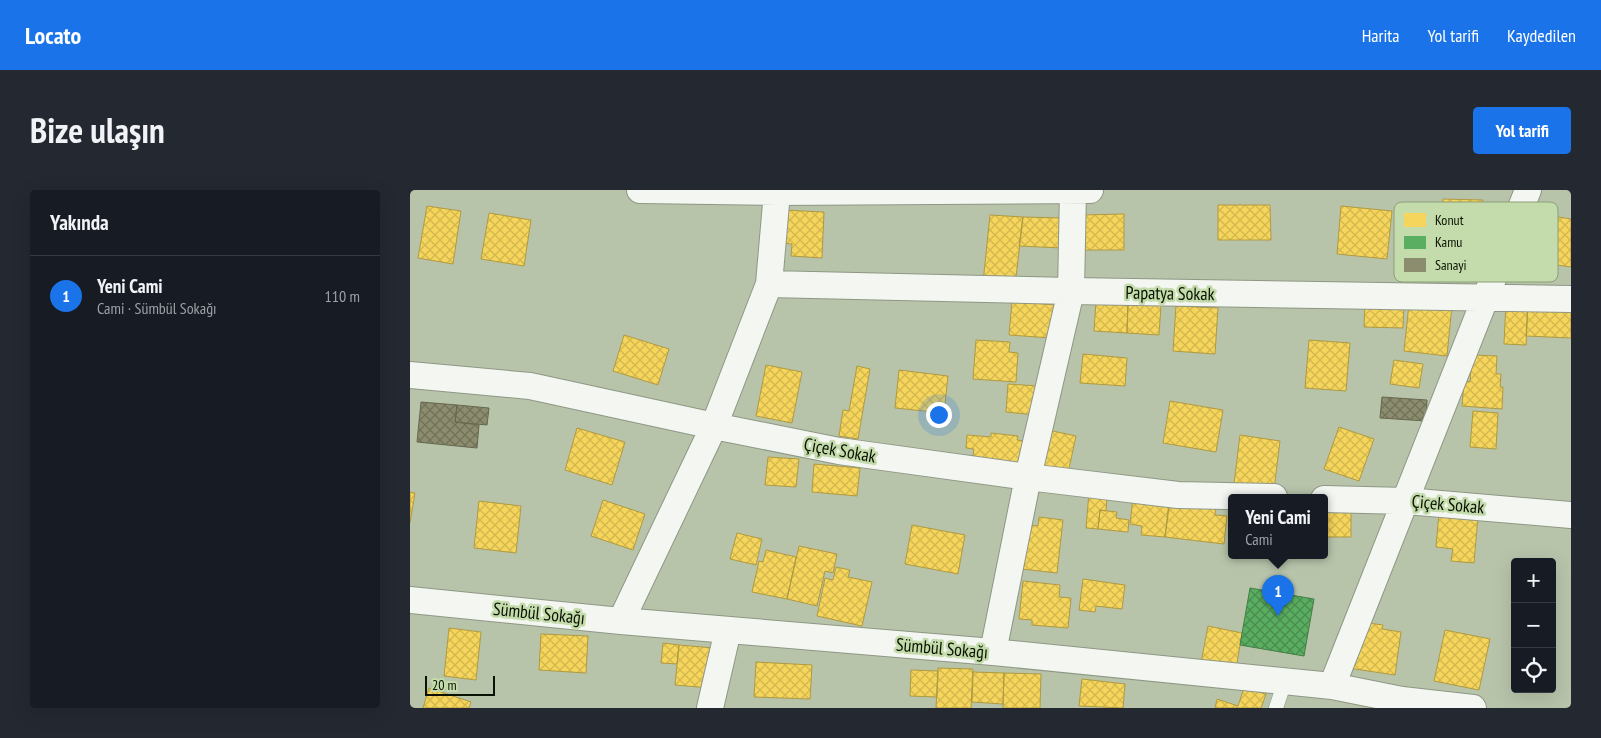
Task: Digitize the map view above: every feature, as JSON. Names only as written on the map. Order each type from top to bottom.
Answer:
[{"type":"street","points":[[640,190],[777,192],[1082,191],[1070,291],[1028,477],[992,652]]},
{"type":"street","points":[[1523,202],[1528,190]]},
{"type":"street","points":[[621,621],[714,426],[769,284],[777,192]]},
{"type":"street","points":[[1332,686],[1493,282]]},
{"type":"street","name":"Papatya Sokak","points":[[769,284],[1571,299]]},
{"type":"street","name":"Çiçek Sokak","points":[[410,375],[530,386],[839,451],[1178,495],[1228,496]]},
{"type":"street","name":"Çiçek Sokak","points":[[1328,498],[1406,500],[1571,515]]},
{"type":"street","name":"Sümbül Sokağı","points":[[410,600],[621,621],[992,652],[1332,686],[1402,704],[1473,708]]},
{"type":"street","points":[[710,708],[728,630]]},
{"type":"lane","points":[[1276,708],[1285,682]]},
{"type":"building: Konut","points":[[1443,199],[1483,200],[1483,202],[1443,202]]},
{"type":"building: Konut","points":[[1218,205],[1270,205],[1271,240],[1218,240]]},
{"type":"building: Konut","points":[[427,206],[461,211],[453,264],[418,258]]},
{"type":"building: Konut","points":[[1341,206],[1392,211],[1387,259],[1337,254]]},
{"type":"building: Konut","points":[[782,210],[824,212],[822,258],[791,256],[792,244],[781,243]]},
{"type":"building: Konut","points":[[489,213],[531,220],[524,266],[481,259]]},
{"type":"building: Konut","points":[[1124,214],[1124,250],[1082,250],[1082,215]]},
{"type":"building: Konut","points":[[990,215],[1023,217],[1015,286],[983,283]]},
{"type":"building: Konut","points":[[1023,217],[1063,218],[1062,248],[1019,246]]},
{"type":"building: Konut","points":[[1558,217],[1571,219],[1571,267],[1558,265]]},
{"type":"building: Konut","points":[[1012,301],[1054,305],[1051,338],[1009,335]]},
{"type":"building: Konut","points":[[1096,301],[1128,303],[1127,333],[1094,331]]},
{"type":"building: Konut","points":[[1506,302],[1528,303],[1526,345],[1504,344]]},
{"type":"building: Konut","points":[[1128,303],[1161,305],[1159,335],[1127,333]]},
{"type":"building: Konut","points":[[1528,303],[1571,306],[1571,338],[1526,336]]},
{"type":"building: Konut","points":[[1365,304],[1404,304],[1403,328],[1364,327]]},
{"type":"building: Konut","points":[[1409,304],[1452,305],[1447,356],[1404,351]]},
{"type":"building: Konut","points":[[1176,306],[1218,308],[1215,354],[1173,351]]},
{"type":"building: Konut","points":[[624,335],[669,349],[658,385],[613,371]]},
{"type":"building: Konut","points":[[976,340],[1010,342],[1009,352],[1018,353],[1016,382],[973,379]]},
{"type":"building: Konut","points":[[1309,340],[1350,343],[1346,391],[1305,388]]},
{"type":"building: Konut","points":[[1083,354],[1127,358],[1125,386],[1080,383]]},
{"type":"building: Konut","points":[[1472,355],[1497,356],[1496,374],[1501,374],[1500,387],[1503,387],[1502,409],[1462,406],[1464,381],[1470,382]]},
{"type":"building: Konut","points":[[1394,360],[1423,364],[1419,388],[1390,384]]},
{"type":"building: Konut","points":[[766,365],[802,372],[792,423],[756,416]]},
{"type":"building: Konut","points":[[857,366],[870,369],[858,439],[839,436],[843,410],[849,411]]},
{"type":"building: Konut","points":[[899,370],[948,376],[944,413],[895,408]]},
{"type":"building: Konut","points":[[1008,384],[1038,386],[1036,415],[1006,412]]},
{"type":"building: Konut","points":[[1170,401],[1223,410],[1216,452],[1163,443]]},
{"type":"building: Konut","points":[[1473,411],[1498,413],[1496,449],[1470,447]]},
{"type":"building: Konut","points":[[1339,427],[1374,439],[1359,481],[1324,469]]},
{"type":"building: Konut","points":[[577,428],[625,442],[612,485],[565,470]]},
{"type":"building: Konut","points":[[1048,430],[1076,436],[1067,478],[1039,472]]},
{"type":"building: Konut","points":[[991,433],[1018,436],[1017,440],[1025,441],[1022,469],[972,463],[974,449],[966,448],[967,435],[991,437]]},
{"type":"building: Konut","points":[[1240,435],[1280,441],[1274,489],[1234,484]]},
{"type":"building: Konut","points":[[768,457],[799,459],[796,487],[765,485]]},
{"type":"building: Konut","points":[[814,464],[860,468],[857,496],[812,492]]},
{"type":"building: Konut","points":[[410,492],[415,493],[410,523]]},
{"type":"building: Konut","points":[[1089,493],[1107,495],[1106,511],[1100,510],[1098,529],[1086,528]]},
{"type":"building: Konut","points":[[1133,498],[1169,502],[1165,537],[1141,535],[1142,526],[1130,524]]},
{"type":"building: Konut","points":[[603,500],[645,514],[633,550],[591,536]]},
{"type":"building: Konut","points":[[1170,500],[1216,505],[1215,515],[1227,516],[1224,544],[1165,537]]},
{"type":"building: Konut","points":[[479,501],[521,506],[516,553],[474,548]]},
{"type":"building: Konut","points":[[1328,508],[1351,509],[1351,537],[1328,537]]},
{"type":"building: Konut","points":[[1100,510],[1117,512],[1116,518],[1129,520],[1128,532],[1098,529]]},
{"type":"building: Konut","points":[[1439,513],[1478,516],[1474,563],[1451,561],[1453,549],[1436,547]]},
{"type":"building: Konut","points":[[1039,517],[1063,520],[1057,573],[1022,569],[1026,525],[1038,526]]},
{"type":"building: Konut","points":[[912,525],[965,535],[958,574],[905,564]]},
{"type":"building: Konut","points":[[737,533],[762,539],[756,565],[730,559]]},
{"type":"building: Konut","points":[[799,546],[837,554],[833,573],[825,571],[817,606],[787,599]]},
{"type":"building: Konut","points":[[766,550],[796,557],[787,599],[752,592],[759,561],[763,562]]},
{"type":"building: Konut","points":[[836,567],[850,570],[848,577],[872,582],[862,626],[817,616],[825,578],[833,580]]},
{"type":"building: Konut","points":[[1083,579],[1125,585],[1122,609],[1096,606],[1095,612],[1079,610]]},
{"type":"building: Konut","points":[[1023,581],[1060,585],[1059,597],[1071,598],[1068,628],[1032,625],[1032,620],[1019,619]]},
{"type":"building: Konut","points":[[1368,623],[1383,625],[1382,629],[1401,632],[1395,675],[1348,668]]},
{"type":"building: Konut","points":[[1208,626],[1242,633],[1236,669],[1201,663]]},
{"type":"building: Konut","points":[[449,628],[481,632],[476,680],[444,676]]},
{"type":"building: Konut","points":[[1445,630],[1490,639],[1479,690],[1434,681]]},
{"type":"building: Konut","points":[[541,634],[588,636],[586,673],[539,670]]},
{"type":"building: Konut","points":[[663,643],[679,645],[677,664],[661,663]]},
{"type":"building: Konut","points":[[679,645],[714,648],[710,688],[675,685]]},
{"type":"building: Konut","points":[[756,662],[812,665],[810,699],[754,697]]},
{"type":"building: Konut","points":[[938,668],[973,669],[971,708],[936,708]]},
{"type":"building: Konut","points":[[911,670],[938,671],[937,697],[910,696]]},
{"type":"building: Konut","points":[[973,672],[1004,673],[1003,704],[972,702]]},
{"type":"building: Konut","points":[[1004,673],[1041,674],[1040,708],[1003,708]]},
{"type":"building: Konut","points":[[1082,679],[1125,684],[1123,708],[1079,706]]},
{"type":"building: Konut","points":[[429,688],[471,702],[469,708],[423,708]]},
{"type":"building: Konut","points":[[1244,688],[1266,694],[1261,708],[1215,708],[1217,699],[1238,706]]},
{"type":"building: Kamu","points":[[1250,588],[1314,599],[1304,656],[1240,645]]},
{"type":"building: Sanayi","points":[[1382,397],[1427,400],[1426,421],[1380,418]]},
{"type":"building: Sanayi","points":[[421,402],[457,405],[455,422],[479,425],[477,448],[417,442]]},
{"type":"building: Sanayi","points":[[457,405],[489,408],[487,425],[455,422]]},
{"type":"place","name":"Yeni Cami","points":[[1278,616]]}]
